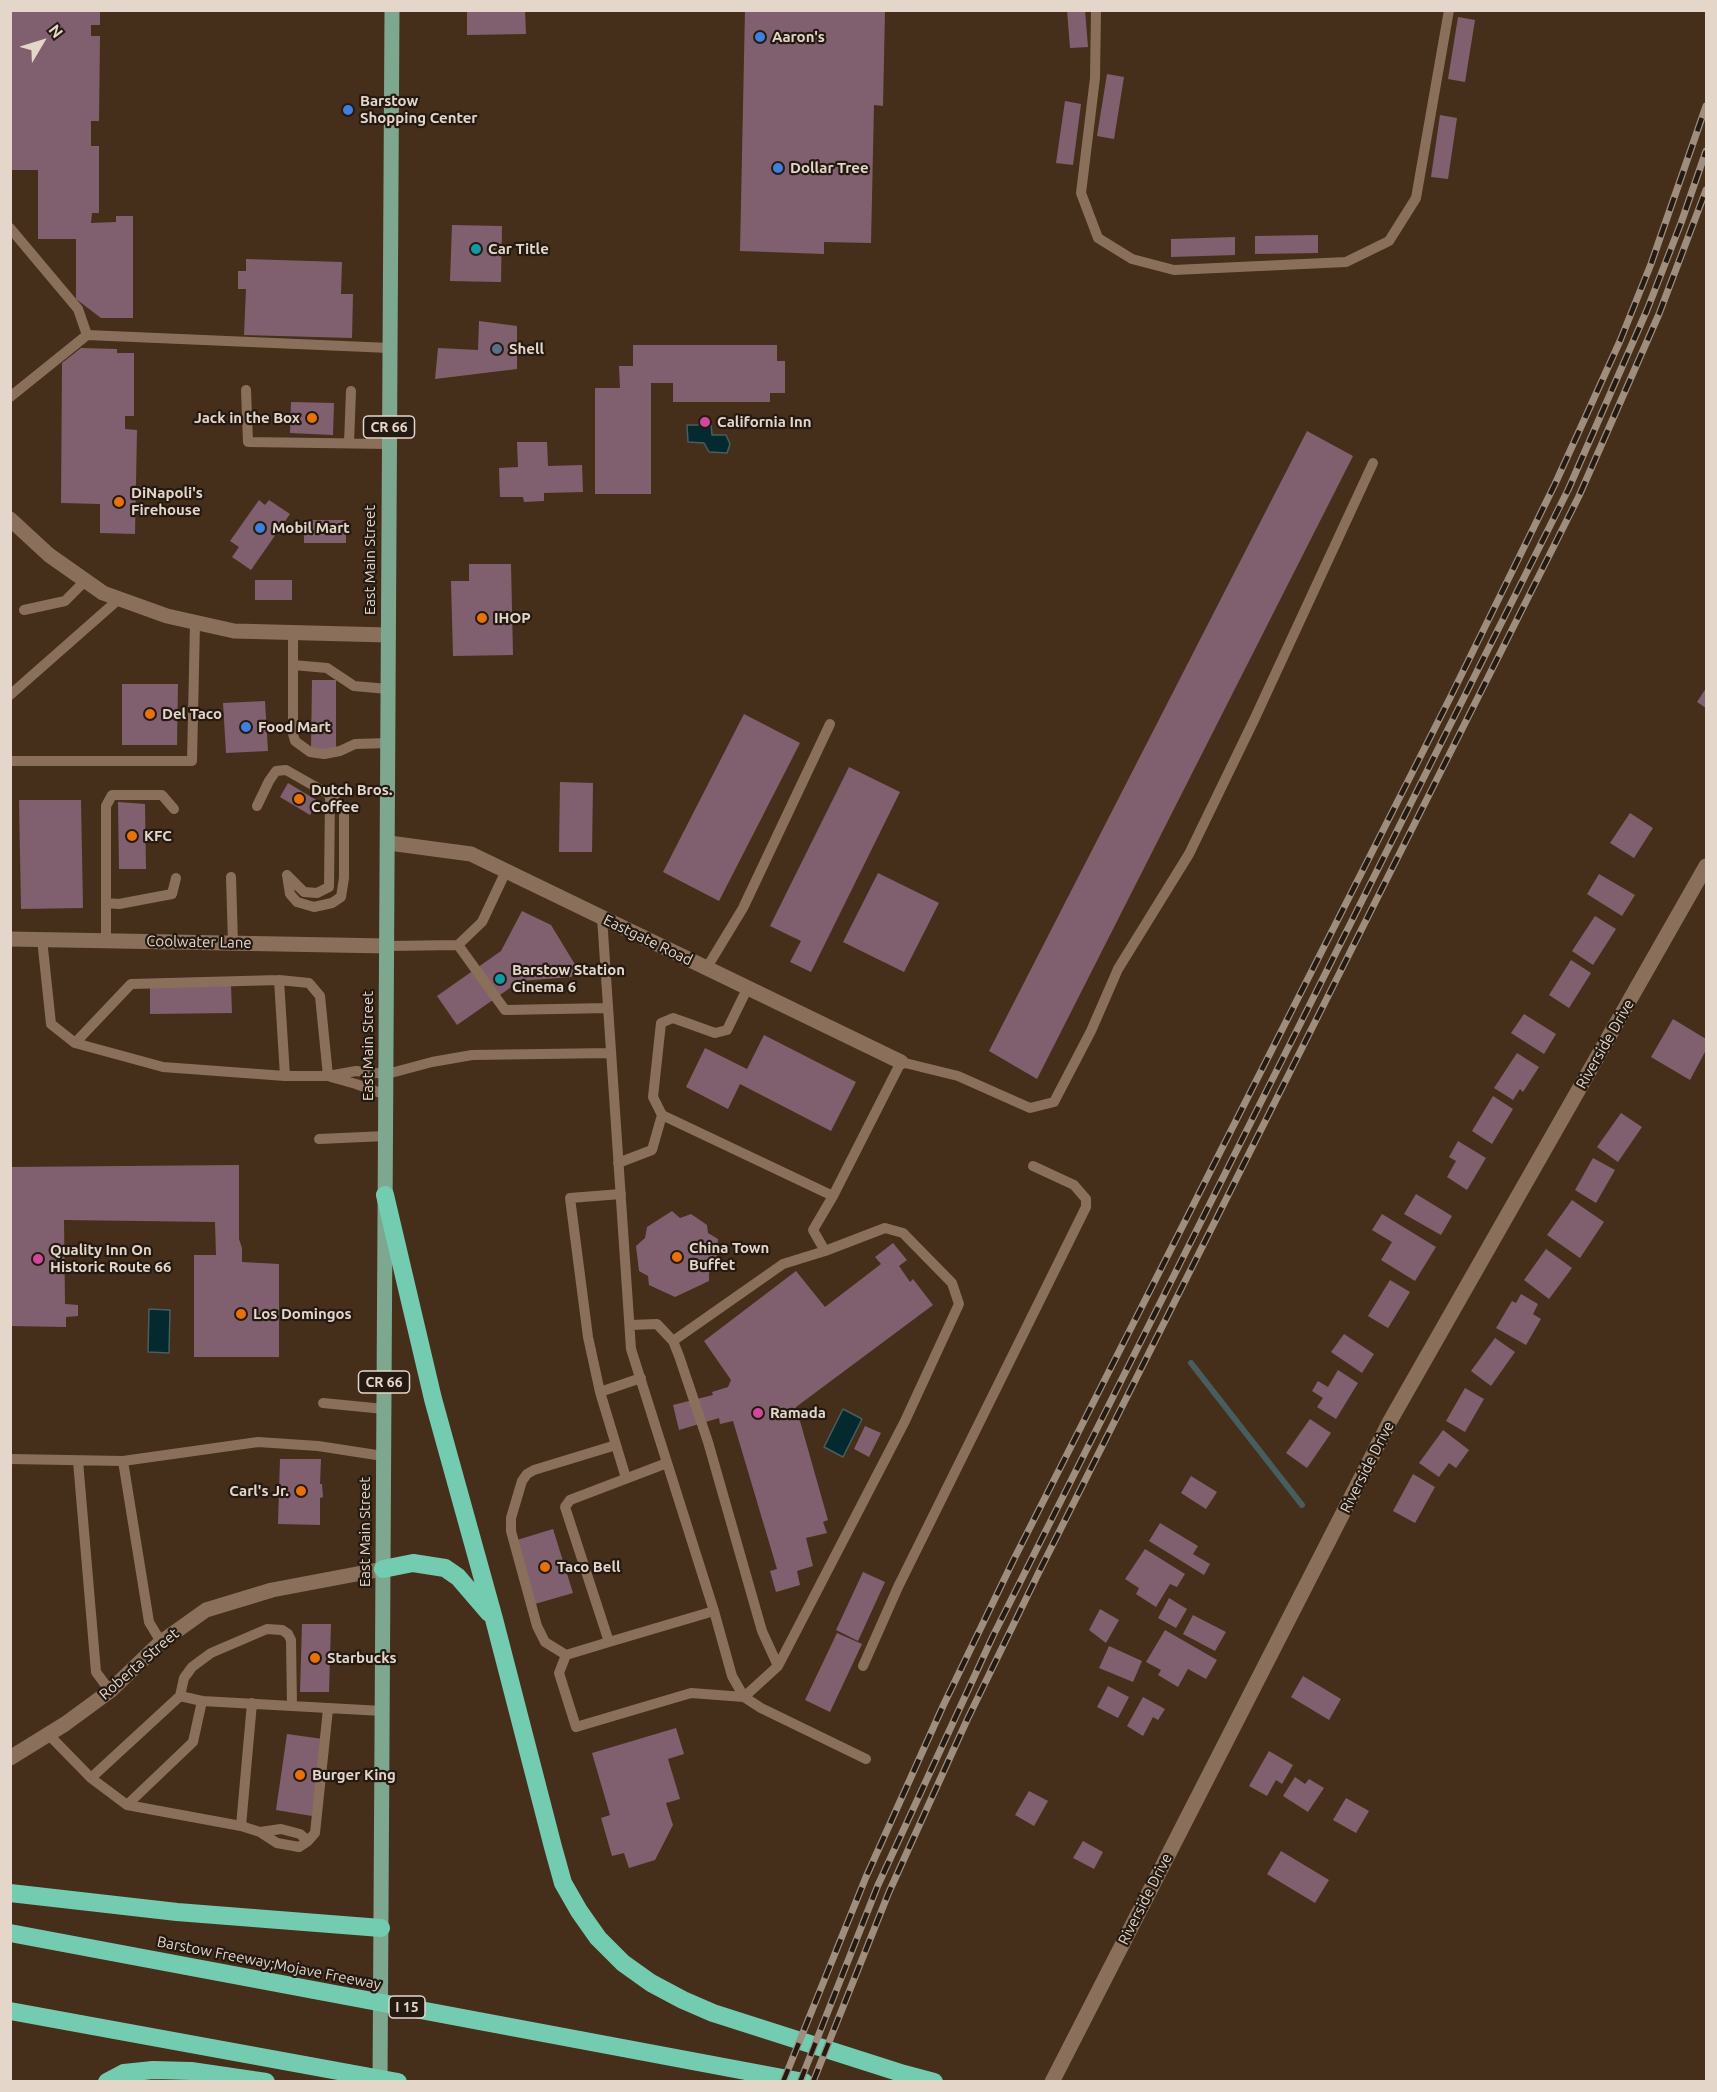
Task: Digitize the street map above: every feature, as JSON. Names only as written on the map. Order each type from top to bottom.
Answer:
[{"type":"highway","points":[[385,1195],[433,1399],[494,1619],[563,1883],[579,1911],[598,1938],[623,1964],[651,1983],[693,2004],[713,2013],[892,2071],[934,2082]]},
{"type":"highway","points":[[383,1569],[413,1563],[445,1568],[458,1577],[494,1619]]},
{"type":"highway","points":[[10,1893],[381,1934]]},
{"type":"highway","name":"Barstow Freeway;Mojave Freeway","points":[[10,1933],[804,2082]]},
{"type":"highway","points":[[10,2011],[398,2082]]},
{"type":"highway","points":[[106,2082],[124,2073],[153,2070],[191,2071],[266,2082]]},
{"type":"main road","name":"East Main Street","points":[[380,2082],[389,843],[392,10]]},
{"type":"street","points":[[10,519],[49,555],[103,593],[167,616],[234,631],[388,635]]},
{"type":"street","name":"Eastgate Road","points":[[389,843],[471,854],[901,1062]]},
{"type":"street","name":"Riverside Drive","points":[[1052,2082],[1390,1421],[1707,866]]},
{"type":"street","name":"Coolwater Lane","points":[[10,939],[387,946]]},
{"type":"street","name":"Roberta Street","points":[[12,1754],[49,1735],[110,1690],[161,1642],[206,1610],[272,1590],[383,1569]]},
{"type":"lane","points":[[1096,10],[1095,78],[1081,193],[1098,238],[1132,259],[1174,270],[1346,262],[1389,241],[1416,198],[1449,10]]},
{"type":"lane","points":[[10,228],[78,309],[87,335]]},
{"type":"lane","points":[[10,397],[87,335],[390,348]]},
{"type":"lane","points":[[246,390],[248,442],[389,444]]},
{"type":"lane","points":[[349,443],[351,391]]},
{"type":"lane","points":[[825,1251],[813,1230],[833,1196],[901,1062],[958,1076],[1030,1108],[1054,1102],[1091,1031],[1118,969],[1189,854],[1259,710],[1373,463]]},
{"type":"lane","points":[[24,610],[65,601],[86,580]]},
{"type":"lane","points":[[10,695],[119,598]]},
{"type":"lane","points":[[10,761],[192,761],[195,622]]},
{"type":"lane","points":[[293,633],[293,734],[295,741],[310,752],[324,754],[340,752],[355,744],[388,743]]},
{"type":"lane","points":[[293,665],[327,668],[354,686],[388,689]]},
{"type":"lane","points":[[706,969],[743,908],[830,724]]},
{"type":"lane","points":[[257,806],[276,771],[286,770],[330,795],[329,888],[317,893],[304,892],[287,875]]},
{"type":"lane","points":[[106,940],[106,806],[112,795],[162,795],[174,809]]},
{"type":"lane","points":[[387,946],[459,945],[482,922],[506,871]]},
{"type":"lane","points":[[231,877],[232,943]]},
{"type":"lane","points":[[106,903],[119,904],[172,894],[176,878]]},
{"type":"lane","points":[[602,917],[631,1349],[714,1611],[732,1676],[744,1697],[761,1708],[866,1759]]},
{"type":"lane","points":[[42,939],[51,1024],[75,1043],[163,1067],[285,1076],[328,1076],[356,1071],[387,1074],[432,1062],[472,1055],[611,1053]]},
{"type":"lane","points":[[459,945],[505,1010],[608,1008]]},
{"type":"lane","points":[[75,1043],[130,984],[279,980],[309,983],[320,996],[328,1076]]},
{"type":"lane","points":[[279,980],[285,1076]]},
{"type":"lane","points":[[747,989],[727,1030],[715,1033],[673,1018],[661,1023],[653,1097],[662,1115],[833,1196]]},
{"type":"lane","points":[[328,1076],[387,1095]]},
{"type":"lane","points":[[618,1162],[652,1150],[662,1115]]},
{"type":"lane","points":[[319,1139],[386,1136]]},
{"type":"lane","points":[[863,1666],[898,1587],[1086,1207],[1086,1198],[1074,1185],[1033,1166]]},
{"type":"lane","points":[[621,1194],[570,1198],[588,1337],[600,1392],[626,1478]]},
{"type":"lane","points":[[566,1655],[559,1673],[576,1727],[692,1693],[744,1697],[778,1666],[905,1421],[959,1304],[952,1283],[903,1233],[885,1228],[783,1264],[673,1341]]},
{"type":"lane","points":[[630,1325],[657,1324],[673,1341],[708,1442],[762,1631],[778,1666]]},
{"type":"lane","points":[[600,1392],[640,1378]]},
{"type":"lane","points":[[323,1403],[384,1409]]},
{"type":"lane","points":[[10,1459],[123,1461],[258,1442],[318,1446],[383,1456]]},
{"type":"lane","points":[[616,1445],[534,1470],[522,1481],[511,1518],[511,1531],[537,1626],[545,1642],[566,1655],[714,1611]]},
{"type":"lane","points":[[78,1461],[96,1672],[110,1690]]},
{"type":"lane","points":[[123,1461],[149,1622],[161,1642]]},
{"type":"lane","points":[[609,1642],[565,1507],[570,1500],[667,1463]]},
{"type":"lane","points":[[91,1778],[180,1696],[184,1678],[192,1667],[211,1653],[267,1629],[282,1630],[291,1640],[291,1706]]},
{"type":"lane","points":[[180,1696],[202,1701],[382,1710]]},
{"type":"lane","points":[[127,1805],[193,1742],[202,1701]]},
{"type":"lane","points":[[242,1826],[252,1703]]},
{"type":"lane","points":[[49,1735],[91,1778],[127,1805],[242,1826],[260,1832],[281,1829],[300,1834],[308,1841],[315,1833],[328,1709]]},
{"type":"water","points":[[687,425],[711,425],[712,435],[726,435],[730,444],[727,453],[709,452],[704,443],[688,442]]},
{"type":"water","points":[[149,1309],[170,1310],[169,1353],[148,1352]]},
{"type":"water","points":[[843,1409],[862,1419],[843,1457],[824,1447]]},
{"type":"building","points":[[10,10],[100,10],[100,25],[91,25],[91,36],[100,36],[99,121],[91,121],[91,146],[99,146],[99,213],[92,213],[91,223],[116,222],[116,216],[133,216],[133,318],[101,318],[76,299],[76,239],[38,239],[38,170],[10,170]]},
{"type":"building","points":[[467,10],[525,10],[526,34],[467,35]]},
{"type":"building","points":[[745,10],[885,10],[883,106],[874,105],[871,243],[824,242],[824,254],[740,251]]},
{"type":"building","points":[[1067,10],[1085,10],[1088,47],[1070,48]]},
{"type":"building","points":[[1458,17],[1475,20],[1465,82],[1448,79]]},
{"type":"building","points":[[1107,74],[1124,77],[1114,139],[1097,136]]},
{"type":"building","points":[[1065,101],[1081,104],[1073,165],[1056,163]]},
{"type":"building","points":[[1440,115],[1457,118],[1448,179],[1431,177]]},
{"type":"building","name":"Car Title","points":[[452,225],[502,226],[501,282],[450,281]]},
{"type":"building","points":[[1318,235],[1318,253],[1255,254],[1255,236]]},
{"type":"building","points":[[1235,237],[1235,255],[1171,257],[1171,239]]},
{"type":"building","points":[[246,259],[342,262],[341,294],[353,294],[352,338],[244,335],[246,289],[238,289],[238,271],[246,271]]},
{"type":"building","name":"Shell","points":[[479,321],[517,326],[517,369],[435,379],[438,348],[478,350]]},
{"type":"building","points":[[633,345],[777,345],[777,361],[785,361],[785,393],[770,393],[770,402],[673,402],[673,383],[651,383],[651,494],[595,494],[595,388],[620,388],[619,366],[633,366]]},
{"type":"building","points":[[81,348],[117,349],[117,353],[134,353],[134,416],[125,416],[125,429],[137,430],[135,534],[100,533],[100,504],[61,503],[62,363]]},
{"type":"building","name":"Jack in the Box","points":[[291,402],[334,403],[333,435],[290,433]]},
{"type":"building","points":[[1307,431],[1353,456],[1037,1079],[989,1051]]},
{"type":"building","points":[[517,442],[547,442],[548,466],[582,465],[583,492],[544,493],[544,501],[524,502],[523,497],[500,497],[499,468],[518,467]]},
{"type":"building","name":"Mobil Mart","points":[[259,500],[265,505],[269,500],[290,514],[251,570],[232,557],[239,547],[230,541]]},
{"type":"building","points":[[304,520],[346,520],[346,543],[304,543]]},
{"type":"building","name":"IHOP","points":[[469,564],[511,564],[513,655],[453,656],[451,581],[469,581]]},
{"type":"building","points":[[255,580],[292,580],[292,600],[255,600]]},
{"type":"building","points":[[312,680],[336,680],[336,749],[311,749]]},
{"type":"building","name":"Del Taco","points":[[122,684],[178,684],[177,745],[122,745]]},
{"type":"building","points":[[1706,688],[1706,708],[1697,702]]},
{"type":"building","name":"Food Mart","points":[[265,701],[268,751],[226,753],[223,703]]},
{"type":"building","points":[[744,714],[800,743],[719,901],[663,872]]},
{"type":"building","points":[[849,767],[900,792],[811,972],[790,962],[801,941],[770,926]]},
{"type":"building","points":[[560,782],[593,783],[592,852],[559,852]]},
{"type":"building","name":"Dutch Bros. Coffee","points":[[288,783],[318,801],[310,815],[280,797]]},
{"type":"building","points":[[19,800],[81,800],[83,908],[21,909]]},
{"type":"building","name":"KFC","points":[[118,802],[145,804],[146,869],[119,869]]},
{"type":"building","points":[[1630,813],[1653,828],[1634,858],[1610,843]]},
{"type":"building","points":[[878,873],[939,903],[904,972],[843,942]]},
{"type":"building","points":[[1599,874],[1635,895],[1622,916],[1587,894]]},
{"type":"building","points":[[522,911],[551,925],[579,971],[571,977],[520,981],[457,1025],[437,996],[501,951]]},
{"type":"building","points":[[1595,916],[1616,929],[1593,965],[1572,951]]},
{"type":"building","points":[[1571,960],[1591,973],[1569,1008],[1549,995]]},
{"type":"building","points":[[231,985],[232,1013],[150,1014],[150,986]]},
{"type":"building","points":[[1524,1014],[1556,1034],[1544,1054],[1511,1033]]},
{"type":"building","points":[[1673,1019],[1706,1039],[1706,1050],[1690,1080],[1651,1057]]},
{"type":"building","points":[[764,1035],[856,1082],[831,1131],[740,1084],[728,1109],[686,1087],[705,1048],[747,1069]]},
{"type":"building","points":[[1517,1053],[1539,1067],[1523,1092],[1520,1089],[1513,1100],[1494,1088]]},
{"type":"building","points":[[1493,1096],[1513,1109],[1492,1144],[1472,1131]]},
{"type":"building","points":[[1621,1113],[1642,1127],[1618,1162],[1597,1147]]},
{"type":"building","points":[[1458,1141],[1486,1158],[1467,1190],[1447,1177],[1456,1161],[1449,1157]]},
{"type":"building","points":[[1593,1158],[1615,1170],[1596,1203],[1575,1190]]},
{"type":"building","name":"Quality Inn On Historic Route 66","points":[[239,1165],[239,1239],[242,1248],[242,1262],[279,1264],[279,1357],[194,1357],[194,1255],[216,1255],[215,1222],[64,1220],[65,1304],[78,1305],[78,1316],[66,1317],[66,1327],[10,1326],[10,1167]]},
{"type":"building","points":[[1416,1194],[1452,1216],[1441,1235],[1404,1214]]},
{"type":"building","points":[[1572,1200],[1604,1222],[1580,1258],[1547,1235]]},
{"type":"building","name":"China Town Buffet","points":[[672,1211],[680,1218],[691,1214],[707,1225],[708,1233],[718,1239],[716,1268],[709,1273],[709,1281],[675,1297],[649,1285],[648,1276],[639,1271],[636,1246],[645,1238],[647,1227]]},
{"type":"building","points":[[1382,1214],[1436,1247],[1415,1281],[1381,1260],[1392,1242],[1372,1230]]},
{"type":"building","name":"Ramada","points":[[893,1243],[907,1260],[899,1266],[910,1282],[913,1279],[933,1305],[796,1407],[828,1520],[823,1522],[827,1533],[806,1538],[813,1566],[797,1571],[800,1585],[776,1592],[770,1571],[777,1569],[733,1421],[720,1424],[719,1418],[679,1430],[673,1405],[713,1395],[712,1392],[728,1387],[731,1380],[704,1341],[796,1271],[825,1307],[881,1264],[875,1257]]},
{"type":"building","points":[[1546,1249],[1572,1268],[1549,1299],[1524,1280]]},
{"type":"building","points":[[1390,1280],[1410,1292],[1388,1328],[1368,1316]]},
{"type":"building","points":[[1521,1294],[1538,1304],[1533,1314],[1541,1319],[1526,1345],[1496,1328],[1512,1301],[1516,1303]]},
{"type":"building","points":[[1344,1334],[1374,1354],[1362,1373],[1331,1352]]},
{"type":"building","points":[[1495,1338],[1515,1352],[1491,1386],[1471,1371]]},
{"type":"building","points":[[1338,1370],[1358,1383],[1336,1419],[1317,1407],[1323,1398],[1312,1391],[1318,1381],[1328,1387]]},
{"type":"building","points":[[1465,1388],[1484,1399],[1465,1432],[1446,1421]]},
{"type":"building","points":[[1310,1419],[1331,1433],[1307,1468],[1286,1453]]},
{"type":"building","points":[[865,1426],[881,1433],[869,1457],[854,1449]]},
{"type":"building","points":[[1443,1430],[1469,1450],[1456,1468],[1449,1463],[1439,1477],[1419,1463]]},
{"type":"building","name":"Carl's Jr.","points":[[280,1459],[321,1459],[320,1484],[322,1484],[323,1497],[320,1498],[320,1525],[278,1524]]},
{"type":"building","points":[[1413,1474],[1435,1487],[1415,1523],[1393,1511]]},
{"type":"building","points":[[1191,1476],[1217,1492],[1206,1509],[1181,1493]]},
{"type":"building","points":[[1160,1523],[1198,1546],[1193,1554],[1210,1564],[1204,1575],[1149,1541]]},
{"type":"building","name":"Taco Bell","points":[[553,1529],[573,1593],[535,1604],[517,1540]]},
{"type":"building","points":[[1145,1549],[1185,1574],[1177,1587],[1170,1584],[1156,1607],[1136,1594],[1139,1588],[1125,1579]]},
{"type":"building","points":[[863,1572],[885,1582],[858,1641],[836,1630]]},
{"type":"building","points":[[1169,1598],[1187,1609],[1176,1628],[1158,1618]]},
{"type":"building","points":[[1100,1609],[1119,1620],[1106,1643],[1089,1630]]},
{"type":"building","points":[[1193,1615],[1226,1632],[1215,1651],[1183,1634]]},
{"type":"building","name":"Starbucks","points":[[302,1624],[331,1624],[329,1692],[300,1692]]},
{"type":"building","points":[[1165,1630],[1217,1660],[1206,1679],[1188,1669],[1178,1687],[1158,1675],[1161,1670],[1146,1662]]},
{"type":"building","points":[[837,1633],[862,1644],[830,1712],[805,1700]]},
{"type":"building","points":[[1109,1646],[1142,1661],[1133,1682],[1099,1668]]},
{"type":"building","points":[[1303,1676],[1341,1699],[1329,1720],[1291,1697]]},
{"type":"building","points":[[1108,1686],[1129,1697],[1118,1718],[1097,1707]]},
{"type":"building","points":[[1143,1697],[1165,1709],[1158,1720],[1153,1717],[1143,1736],[1127,1726]]},
{"type":"building","points":[[676,1728],[684,1754],[668,1759],[680,1799],[666,1803],[673,1825],[655,1860],[629,1868],[624,1853],[612,1856],[601,1818],[610,1815],[592,1753]]},
{"type":"building","name":"Burger King","points":[[287,1734],[323,1739],[312,1816],[276,1810]]},
{"type":"building","points":[[1269,1751],[1293,1765],[1282,1784],[1276,1780],[1267,1796],[1249,1786]]},
{"type":"building","points":[[1295,1777],[1305,1784],[1309,1779],[1324,1788],[1308,1812],[1283,1796]]},
{"type":"building","points":[[1029,1791],[1048,1801],[1034,1826],[1015,1815]]},
{"type":"building","points":[[1346,1798],[1369,1811],[1356,1833],[1333,1820]]},
{"type":"building","points":[[1083,1841],[1103,1852],[1094,1869],[1073,1858]]},
{"type":"building","points":[[1281,1851],[1329,1880],[1315,1903],[1267,1874]]},
{"type":"waterway","points":[[1191,1363],[1302,1505]]},
{"type":"railway","points":[[783,2082],[866,1877],[943,1706],[1015,1557],[1450,698],[1555,484],[1620,341],[1651,264],[1706,106]]},
{"type":"railway","points":[[800,2082],[878,1885],[993,1636],[1568,490],[1647,310],[1706,151]]},
{"type":"railway","points":[[813,2082],[889,1892],[967,1720],[1579,496],[1659,314],[1706,190]]},
{"type":"place","name":"Aaron's","points":[[760,37]]},
{"type":"place","name":"Barstow Shopping Center","points":[[348,110]]},
{"type":"place","name":"Dollar Tree","points":[[778,168]]},
{"type":"place","name":"Car Title","points":[[476,249]]},
{"type":"place","name":"Shell","points":[[497,349]]},
{"type":"place","name":"Jack in the Box","points":[[312,418]]},
{"type":"place","name":"California Inn","points":[[705,422]]},
{"type":"place","name":"DiNapoli's Firehouse","points":[[119,502]]},
{"type":"place","name":"Mobil Mart","points":[[260,528]]},
{"type":"place","name":"IHOP","points":[[482,618]]},
{"type":"place","name":"Del Taco","points":[[150,714]]},
{"type":"place","name":"Food Mart","points":[[246,727]]},
{"type":"place","name":"Dutch Bros. Coffee","points":[[299,799]]},
{"type":"place","name":"KFC","points":[[132,836]]},
{"type":"place","name":"Barstow Station Cinema 6","points":[[500,979]]},
{"type":"place","name":"China Town Buffet","points":[[677,1257]]},
{"type":"place","name":"Quality Inn On Historic Route 66","points":[[38,1259]]},
{"type":"place","name":"Los Domingos","points":[[241,1314]]},
{"type":"place","name":"Ramada","points":[[758,1413]]},
{"type":"place","name":"Carl's Jr.","points":[[301,1491]]},
{"type":"place","name":"Taco Bell","points":[[545,1567]]},
{"type":"place","name":"Starbucks","points":[[315,1658]]},
{"type":"place","name":"Burger King","points":[[300,1775]]}]
